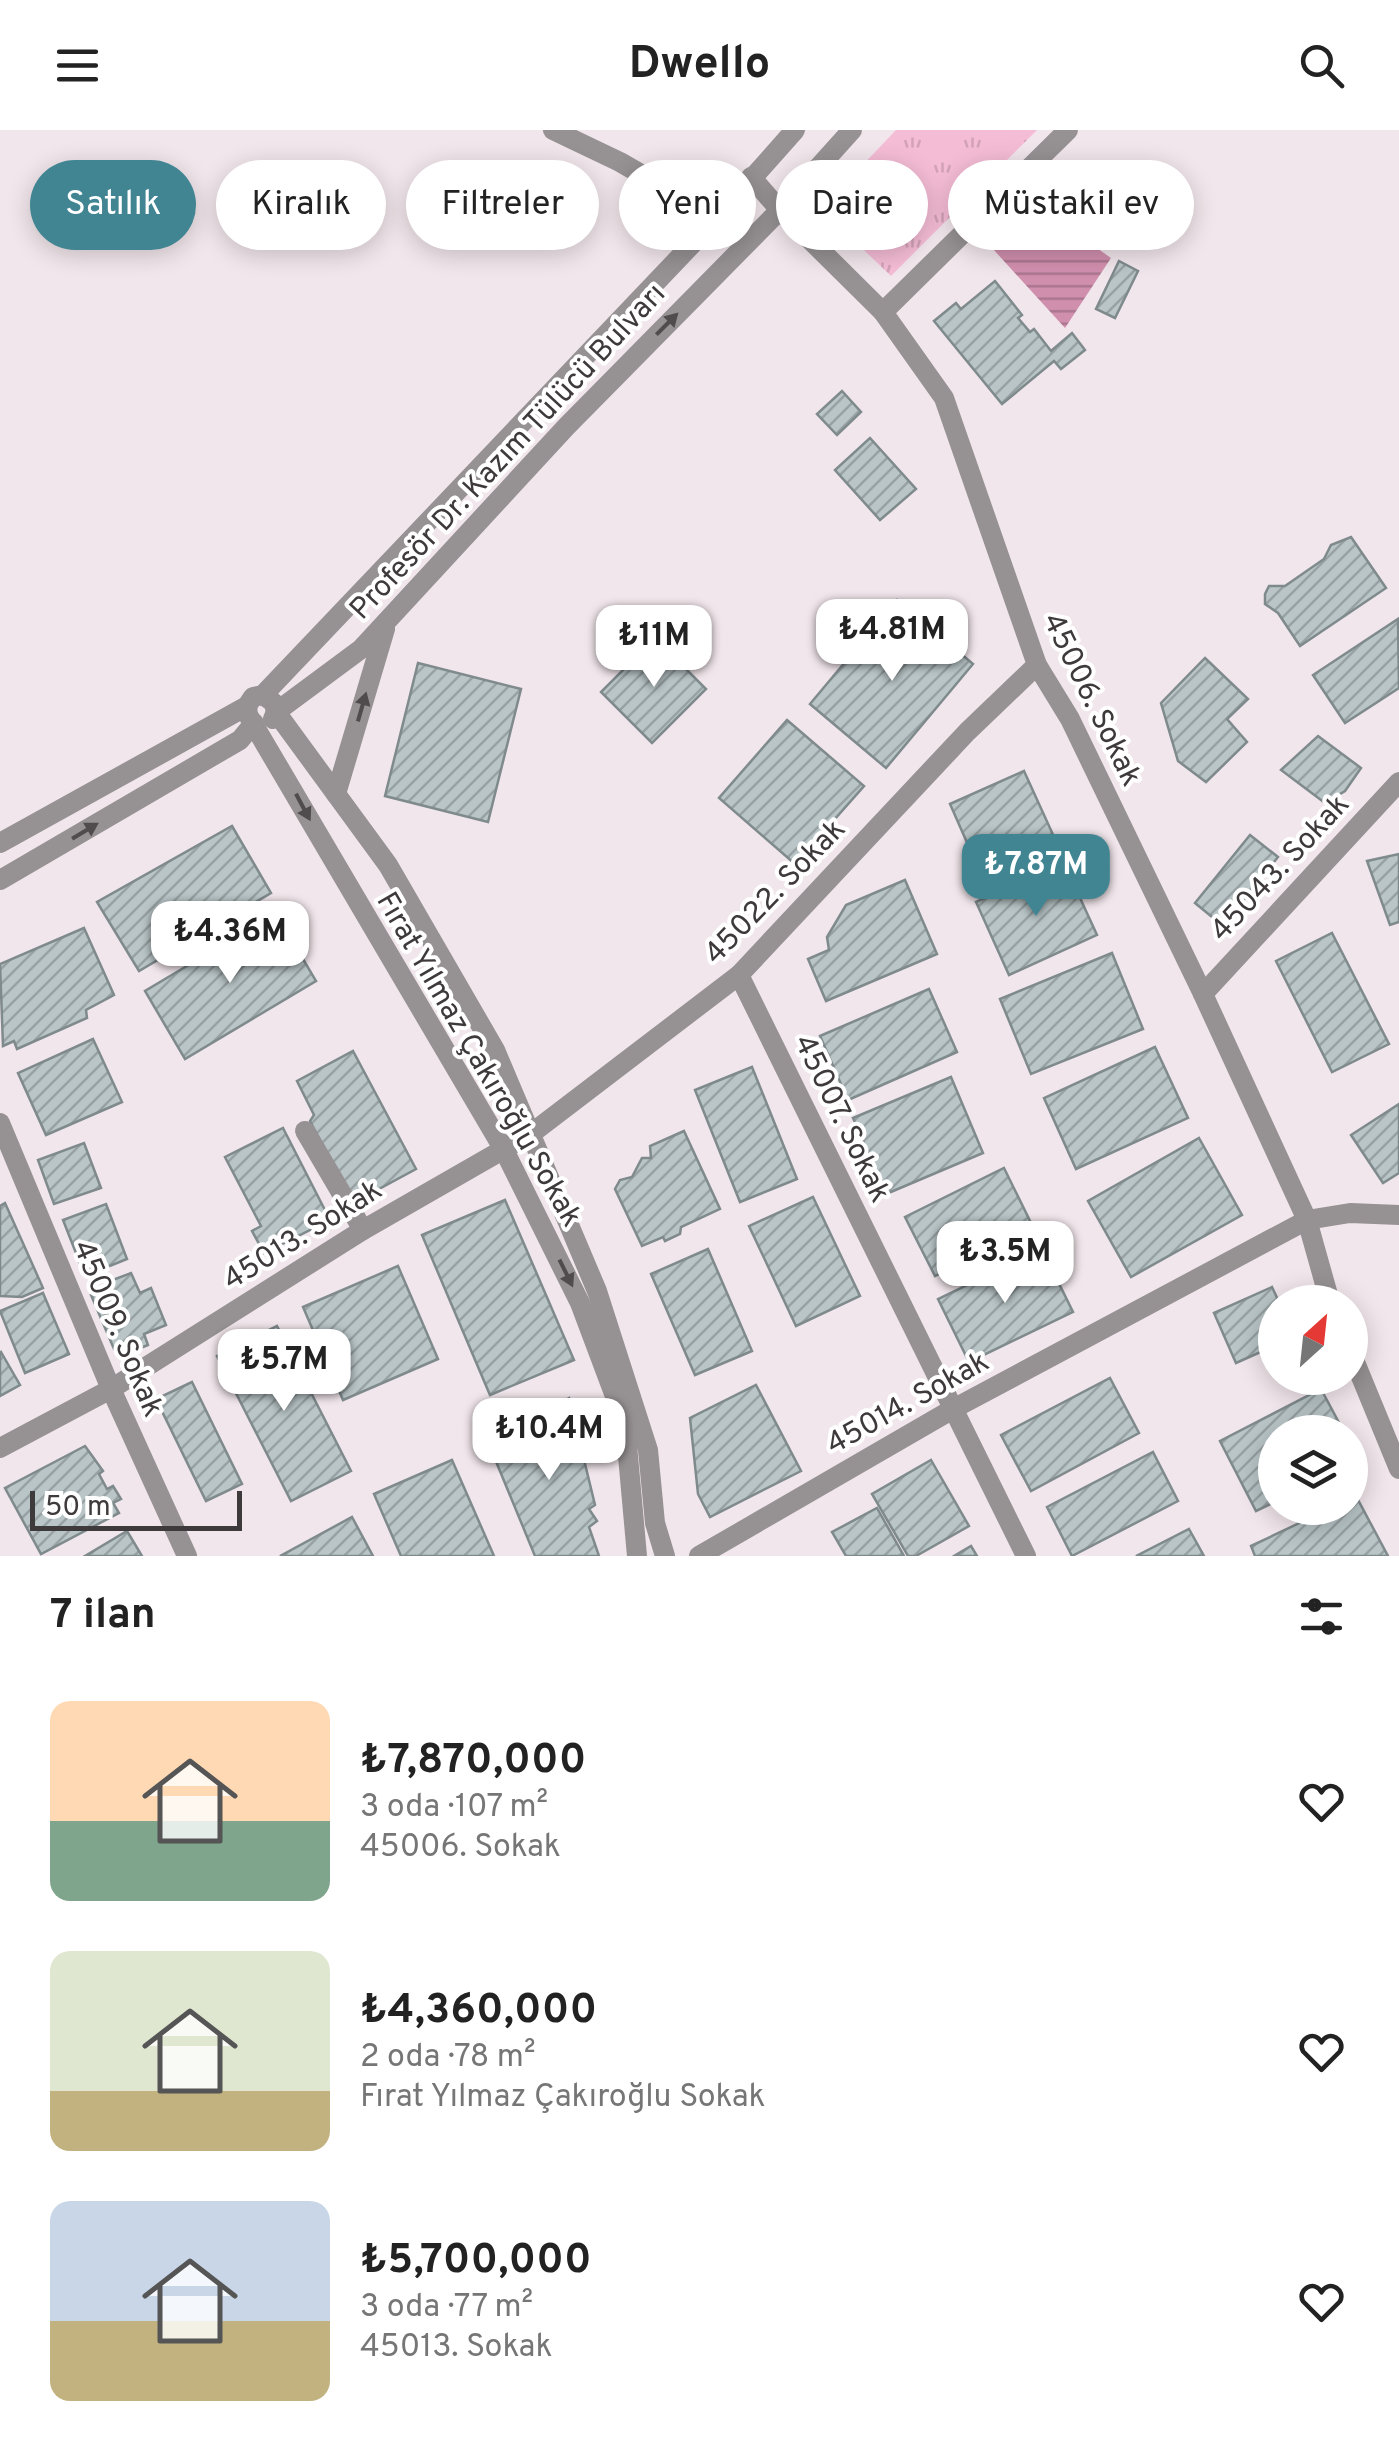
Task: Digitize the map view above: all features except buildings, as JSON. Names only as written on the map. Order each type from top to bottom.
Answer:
[{"type":"street","points":[[553,130],[619,162]]},
{"type":"street","name":"Profesör Dr. Kazım Tülücü Bulvarı","points":[[756,172],[795,130]]},
{"type":"street","name":"Profesör Dr. Kazım Tülücü Bulvarı","points":[[825,160],[852,130]]},
{"type":"street","points":[[883,312],[1068,130]]},
{"type":"street","name":"45006. Sokak","points":[[756,183],[776,205]]},
{"type":"street","name":"Profesör Dr. Kazım Tülücü Bulvarı","points":[[0,843],[257,712],[361,650],[566,427],[776,214]]},
{"type":"street","name":"Profesör Dr. Kazım Tülücü Bulvarı","points":[[0,880],[240,740],[257,712],[687,250]]},
{"type":"street","name":"45006. Sokak","points":[[820,250],[883,312],[944,398],[1036,665],[1070,719],[1203,994],[1307,1220],[1325,1285]]},
{"type":"street","points":[[336,794],[388,620]]},
{"type":"street","name":"45022. Sokak","points":[[532,1134],[740,974],[967,732],[1036,665]]},
{"type":"street","name":"Fırat Yılmaz Çakıroğlu Sokak","points":[[257,712],[336,794],[388,865],[485,1033],[597,1291],[648,1450],[655,1524],[665,1556]]},
{"type":"street","name":"Fırat Yılmaz Çakıroğlu Sokak","points":[[257,712],[370,925],[504,1150],[580,1303],[625,1423],[638,1556]]},
{"type":"street","name":"45043. Sokak","points":[[1203,994],[1399,782]]},
{"type":"street","name":"45007. Sokak","points":[[740,974],[1026,1556]]},
{"type":"street","name":"45009. Sokak","points":[[0,1122],[112,1390],[187,1556]]},
{"type":"street","points":[[305,1131],[362,1230]]},
{"type":"street","name":"45013. Sokak","points":[[0,1448],[112,1390],[362,1230],[532,1134]]},
{"type":"street","points":[[1307,1220],[1350,1214],[1399,1215]]},
{"type":"street","name":"45014. Sokak","points":[[698,1556],[952,1408],[1307,1220]]},
{"type":"street","points":[[1368,1394],[1399,1469]]},
{"type":"green space","points":[[896,130],[1037,130],[1007,160],[948,160],[948,219],[928,239],[928,160],[868,160]]},
{"type":"green space","points":[[864,250],[917,250],[891,276]]},
{"type":"shaded area","points":[[994,250],[1100,250],[1111,258],[1065,328]]}]
